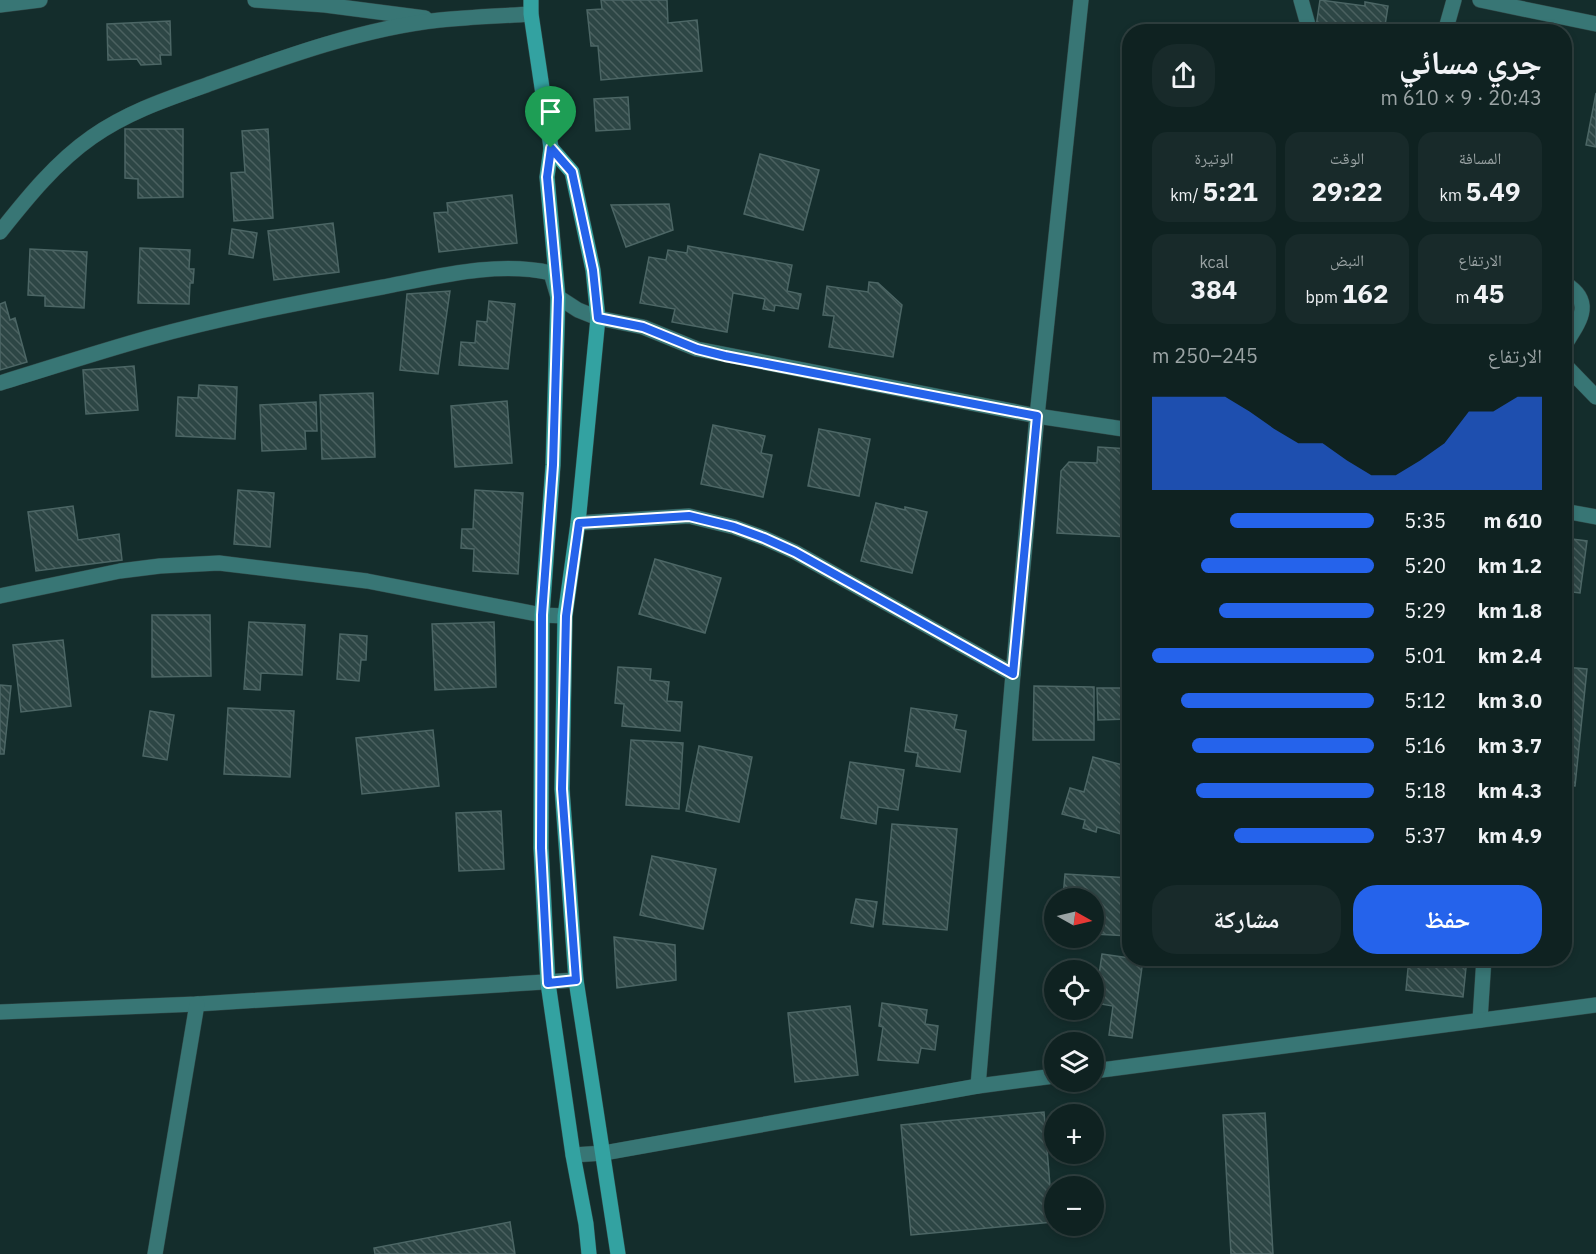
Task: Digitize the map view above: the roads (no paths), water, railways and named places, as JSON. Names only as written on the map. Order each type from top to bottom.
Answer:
[{"type":"street","points":[[0,5],[40,0]]},
{"type":"street","points":[[255,0],[325,5],[440,20]]},
{"type":"street","points":[[978,1086],[1037,416],[1081,0]]},
{"type":"street","points":[[1301,0],[1308,24]]},
{"type":"street","points":[[1447,24],[1454,0]]},
{"type":"street","points":[[1489,1],[1596,24]]},
{"type":"street","points":[[0,232],[26,199],[75,150],[114,123],[148,105],[307,51],[391,28],[531,7],[551,148],[547,177],[558,297],[553,465],[542,615],[541,848],[548,983],[589,1254]]},
{"type":"street","points":[[551,148],[572,172],[593,270],[598,318],[579,523],[566,616],[562,789],[576,980],[618,1254]]},
{"type":"street","points":[[0,383],[148,338],[355,292],[456,274],[507,268],[533,269],[550,273],[558,297],[598,318],[643,327],[697,349],[1037,416],[1122,429]]},
{"type":"street","points":[[1572,290],[1579,296],[1583,311],[1572,333]]},
{"type":"street","points":[[1572,372],[1596,397]]},
{"type":"street","points":[[1572,512],[1596,517]]},
{"type":"street","points":[[579,523],[689,516],[734,527],[795,552],[1013,674]]},
{"type":"street","points":[[0,596],[120,571],[171,565],[219,563],[367,581],[542,615],[566,616]]},
{"type":"street","points":[[1480,1020],[1483,966]]},
{"type":"street","points":[[0,1012],[197,1004],[576,980]]},
{"type":"street","points":[[155,1254],[197,1004]]},
{"type":"street","points":[[1104,1070],[1596,1005]]},
{"type":"street","points":[[573,1155],[604,1153],[978,1086],[1044,1077]]}]
